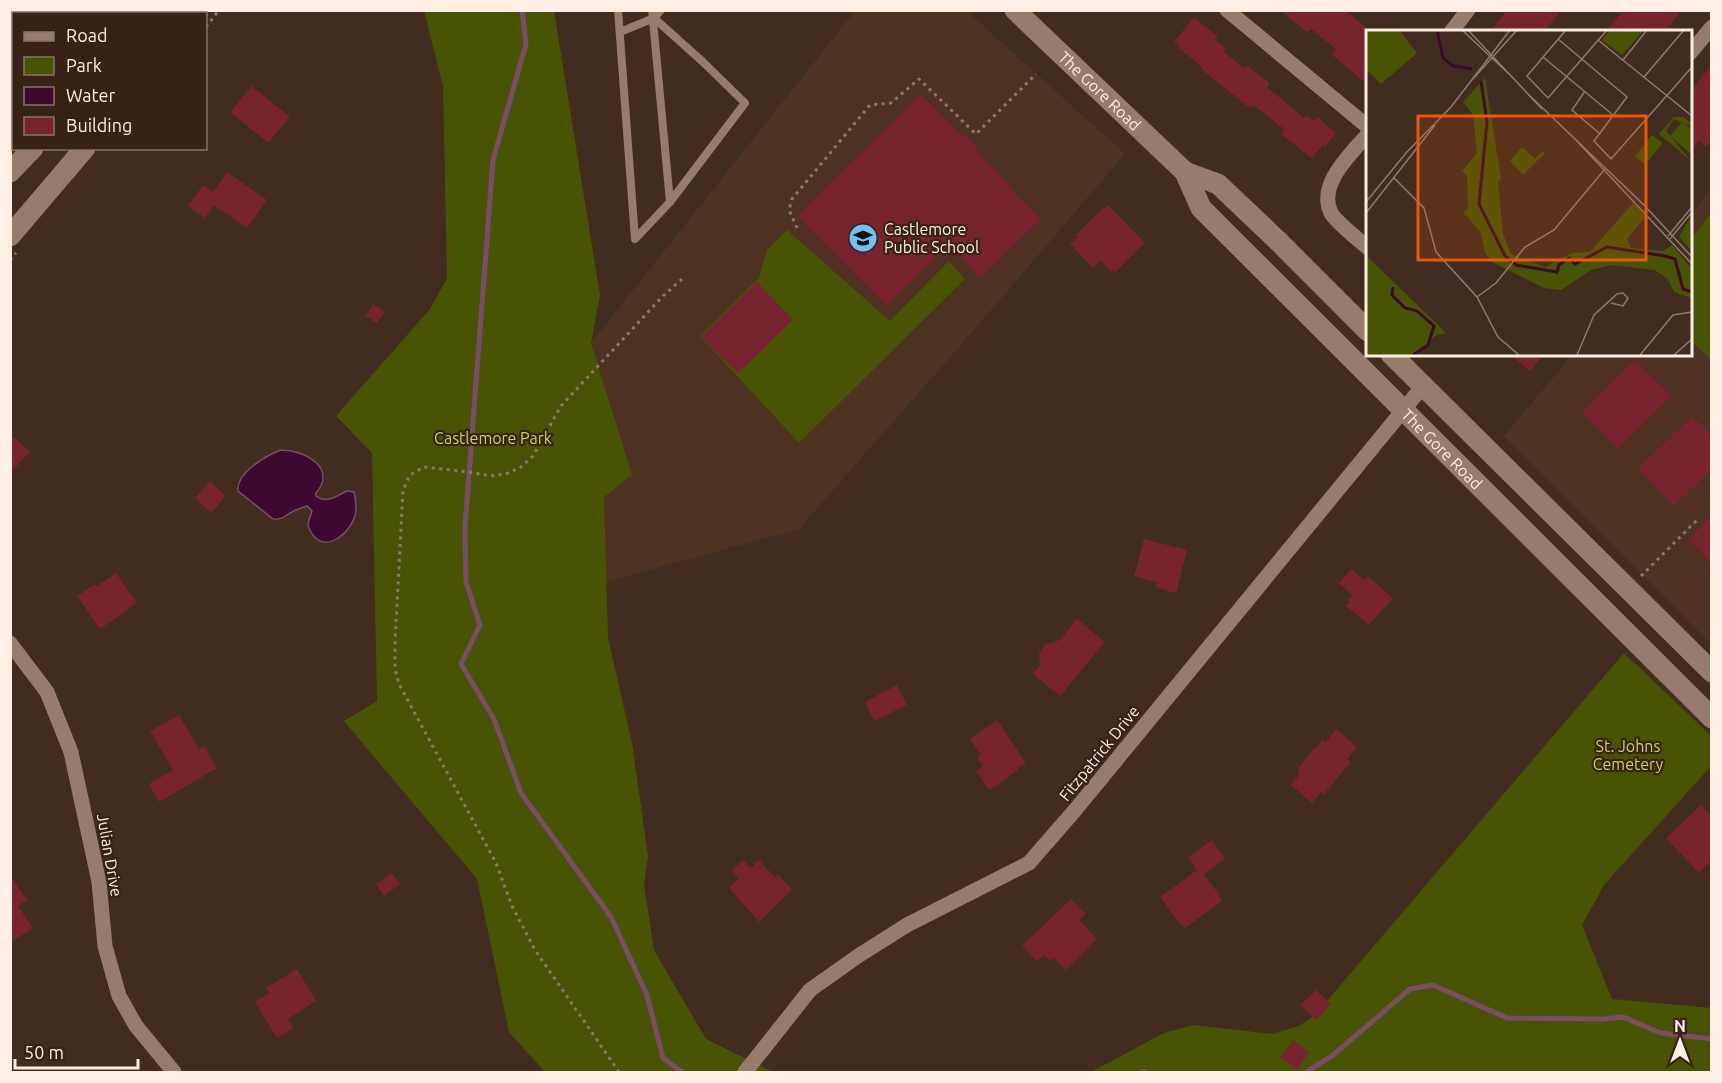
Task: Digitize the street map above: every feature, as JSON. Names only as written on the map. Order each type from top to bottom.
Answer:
[{"type":"main road","name":"The Gore Road","points":[[1014,10],[1185,172],[1202,208],[1402,411],[1712,718]]},
{"type":"main road","points":[[10,172],[31,150]]},
{"type":"main road","points":[[10,236],[83,150]]},
{"type":"main road","name":"The Gore Road","points":[[1185,172],[1218,184],[1366,329]]},
{"type":"main road","name":"The Gore Road","points":[[1393,356],[1712,672]]},
{"type":"street","points":[[1227,10],[1366,125]]},
{"type":"street","points":[[1453,30],[1468,10]]},
{"type":"street","points":[[1692,51],[1712,27]]},
{"type":"street","points":[[1366,137],[1330,183],[1327,200],[1332,215],[1366,246]]},
{"type":"street","name":"Fitzpatrick Drive","points":[[745,1072],[810,990],[907,925],[1029,862],[1076,809],[1423,386]]},
{"type":"street","name":"Julian Drive","points":[[10,643],[47,692],[71,752],[99,882],[105,946],[119,996],[136,1026],[174,1072]]},
{"type":"lane","points":[[618,10],[634,239],[670,202],[745,103],[653,14]]},
{"type":"lane","points":[[620,32],[661,10]]},
{"type":"lane","points":[[653,14],[670,202]]},
{"type":"path","points":[[207,26],[219,10]]},
{"type":"path","points":[[797,228],[789,210],[792,199],[870,105],[891,103],[919,79],[976,134],[1036,75]]},
{"type":"path","points":[[619,1072],[535,950],[512,906],[496,863],[399,684],[395,669],[395,643],[403,490],[410,475],[424,467],[490,476],[506,474],[521,467],[533,456],[561,406],[663,296],[682,279]]},
{"type":"path","points":[[1641,576],[1697,520]]},
{"type":"shaded area","name":"Castlemore Public School","points":[[855,11],[967,11],[1125,154],[799,529],[598,584],[591,343]]},
{"type":"shaded area","points":[[1711,189],[1711,644],[1504,436],[1571,356],[1692,356],[1692,213]]},
{"type":"green space","name":"Castlemore Park","points":[[424,11],[554,11],[600,295],[591,343],[632,475],[604,497],[608,638],[632,743],[648,856],[644,885],[654,950],[706,1039],[773,1072],[545,1072],[509,1032],[477,879],[344,721],[377,701],[372,453],[336,416],[430,309],[447,278],[443,86]]},
{"type":"green space","points":[[1711,213],[1711,359],[1692,343],[1692,238]]},
{"type":"green space","points":[[787,230],[890,321],[949,261],[965,279],[799,443],[700,336],[759,278],[767,250]]},
{"type":"green space","name":"St. Johns Cemetery","points":[[1624,653],[1711,736],[1711,766],[1604,885],[1582,925],[1612,999],[1711,1008],[1711,1072],[1091,1072],[1164,1033],[1193,1025],[1273,1034],[1299,1026],[1315,1015]]},
{"type":"water","points":[[281,450],[308,457],[320,468],[323,475],[322,484],[316,496],[328,499],[347,491],[354,492],[355,516],[348,529],[337,539],[324,542],[312,534],[308,525],[312,511],[307,506],[281,518],[273,519],[238,491],[242,478],[253,466]]},
{"type":"building","points":[[1280,10],[1345,10],[1368,29],[1366,30],[1366,83],[1332,55],[1336,49],[1311,29],[1307,32]]},
{"type":"building","points":[[1507,10],[1561,10],[1546,30],[1492,30]]},
{"type":"building","points":[[1623,10],[1682,10],[1666,30],[1608,30]]},
{"type":"building","points":[[1194,17],[1218,37],[1215,40],[1226,49],[1224,52],[1244,68],[1246,65],[1267,81],[1269,84],[1267,87],[1304,118],[1306,115],[1314,121],[1317,117],[1336,133],[1325,147],[1323,145],[1311,158],[1281,134],[1284,129],[1253,105],[1250,108],[1201,69],[1202,67],[1179,48],[1174,42]]},
{"type":"building","points":[[1712,65],[1712,140],[1706,147],[1699,141],[1692,149],[1692,89]]},
{"type":"building","points":[[252,86],[290,117],[268,143],[230,112]]},
{"type":"building","points":[[921,94],[961,135],[963,133],[978,148],[976,150],[1041,219],[981,278],[949,245],[887,306],[797,216]]},
{"type":"building","points":[[227,172],[267,200],[247,228],[214,205],[205,218],[188,206],[203,185],[213,192]]},
{"type":"building","points":[[1108,205],[1145,243],[1115,272],[1101,261],[1093,268],[1070,244],[1078,237],[1076,235]]},
{"type":"building","points":[[757,282],[793,320],[738,373],[701,337]]},
{"type":"building","points":[[373,304],[385,312],[377,323],[365,316]]},
{"type":"building","points":[[1511,356],[1542,356],[1530,371]]},
{"type":"building","points":[[1635,360],[1672,396],[1618,449],[1582,413]]},
{"type":"building","points":[[1692,416],[1712,435],[1712,469],[1674,506],[1638,469]]},
{"type":"building","points":[[10,434],[30,452],[10,473]]},
{"type":"building","points":[[210,481],[226,496],[211,513],[195,498]]},
{"type":"building","points":[[1712,516],[1712,563],[1688,540]]},
{"type":"building","points":[[1144,539],[1187,550],[1176,593],[1156,588],[1157,582],[1134,576]]},
{"type":"building","points":[[1351,569],[1364,580],[1367,576],[1393,598],[1369,625],[1346,606],[1352,595],[1339,583]]},
{"type":"building","points":[[116,573],[137,603],[100,629],[77,596]]},
{"type":"building","points":[[1077,619],[1105,642],[1060,696],[1033,674],[1040,665],[1039,653],[1046,644],[1060,640]]},
{"type":"building","points":[[897,685],[907,705],[874,721],[865,702]]},
{"type":"building","points":[[179,715],[199,749],[204,746],[217,768],[159,802],[149,784],[173,770],[150,731]]},
{"type":"building","points":[[997,720],[1026,763],[989,790],[976,771],[983,766],[977,758],[981,755],[970,739]]},
{"type":"building","points":[[1336,729],[1357,747],[1347,759],[1351,762],[1324,794],[1321,792],[1312,803],[1291,785],[1300,774],[1297,771],[1315,747],[1323,740],[1326,742]]},
{"type":"building","points":[[1701,805],[1712,816],[1712,861],[1699,873],[1666,838]]},
{"type":"building","points":[[1212,840],[1225,859],[1204,874],[1222,901],[1185,928],[1160,897],[1197,870],[1188,857]]},
{"type":"building","points":[[743,860],[751,868],[759,860],[775,877],[778,874],[792,890],[759,922],[729,888],[739,879],[732,870]]},
{"type":"building","points":[[392,873],[400,884],[384,896],[376,884]]},
{"type":"building","points":[[10,875],[27,900],[18,906],[33,928],[10,943]]},
{"type":"building","points":[[1071,899],[1086,914],[1079,920],[1097,939],[1066,970],[1054,958],[1050,961],[1044,955],[1037,961],[1022,946]]},
{"type":"building","points":[[297,969],[316,1001],[288,1019],[293,1028],[277,1038],[255,1002],[269,993],[266,988]]},
{"type":"building","points":[[1316,990],[1331,1004],[1316,1020],[1301,1005]]},
{"type":"building","points":[[1293,1040],[1309,1052],[1297,1070],[1280,1058]]},
{"type":"waterway","points":[[522,10],[526,44],[493,160],[465,527],[466,582],[480,625],[461,664],[494,719],[521,793],[611,917],[647,995],[663,1058],[682,1072]]},
{"type":"waterway","points":[[1306,1072],[1332,1056],[1410,989],[1433,985],[1507,1018],[1603,1019],[1623,1017],[1661,1033],[1712,1039]]},
{"type":"place","name":"Castlemore Public School","points":[[863,238]]}]
